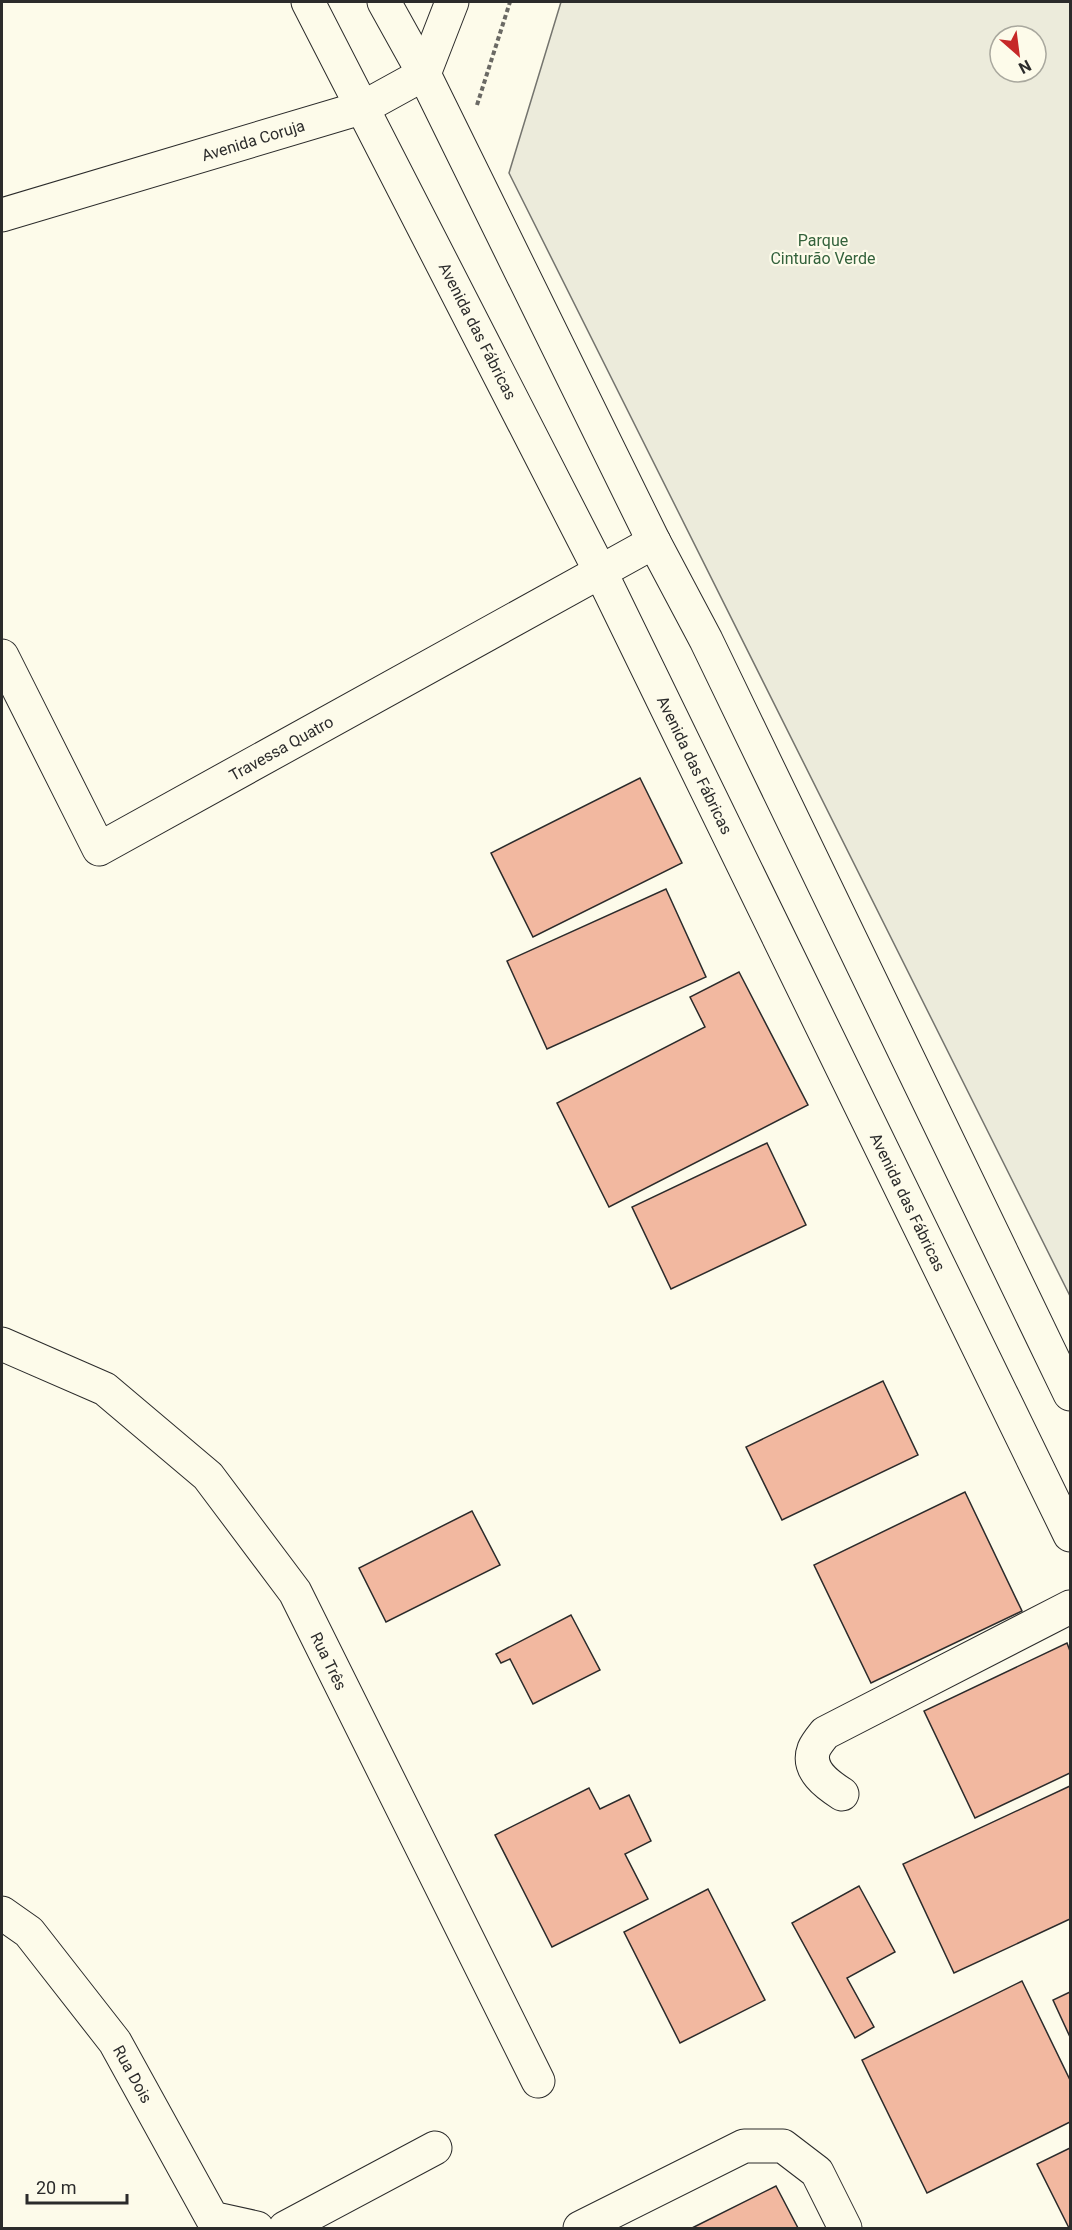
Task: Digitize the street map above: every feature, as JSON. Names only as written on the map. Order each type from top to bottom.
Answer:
[{"type":"street","name":"Avenida das Fábricas","points":[[308,2],[364,107],[600,571],[1071,1535]]},
{"type":"street","points":[[384,2],[424,74],[654,542],[711,651],[1071,1394]]},
{"type":"street","points":[[424,74],[452,2]]},
{"type":"street","name":"Avenida Coruja","points":[[2,215],[364,107],[424,74]]},
{"type":"street","name":"Travessa Quatro","points":[[2,656],[99,849],[654,542]]},
{"type":"street","name":"Rua Três","points":[[2,1344],[105,1389],[208,1476],[295,1592],[538,2081]]},
{"type":"street","points":[[842,1794],[823,1782],[813,1764],[813,1750],[825,1733],[1071,1607]]},
{"type":"street","name":"Rua Dois","points":[[2,1913],[29,1932],[115,2042],[212,2218],[257,2229]]},
{"type":"street","points":[[580,2229],[744,2146],[783,2146],[817,2172],[845,2229]]},
{"type":"street","points":[[285,2229],[435,2148]]},
{"type":"green space","name":"Parque Cinturão Verde","points":[[561,2],[1070,2],[1070,1296],[509,173]]},
{"type":"building","points":[[640,778],[682,863],[533,937],[491,853]]},
{"type":"building","points":[[666,889],[706,977],[547,1049],[507,961]]},
{"type":"building","points":[[739,972],[808,1105],[609,1207],[557,1103],[705,1027],[690,997]]},
{"type":"building","points":[[767,1143],[806,1225],[671,1289],[632,1207]]},
{"type":"building","points":[[883,1381],[918,1455],[782,1520],[746,1447]]},
{"type":"building","points":[[965,1492],[1022,1611],[871,1683],[814,1565]]},
{"type":"building","points":[[472,1511],[500,1565],[386,1622],[359,1568]]},
{"type":"building","points":[[571,1615],[600,1670],[533,1704],[510,1659],[501,1663],[496,1654]]},
{"type":"building","points":[[1067,1643],[1070,1651],[1070,1773],[975,1818],[924,1711]]},
{"type":"building","points":[[1070,1786],[1070,1919],[954,1973],[903,1864]]},
{"type":"building","points":[[589,1788],[600,1809],[629,1795],[651,1841],[625,1854],[648,1899],[552,1947],[495,1835]]},
{"type":"building","points":[[859,1886],[895,1952],[847,1978],[874,2027],[855,2038],[792,1923]]},
{"type":"building","points":[[708,1889],[765,2000],[680,2043],[624,1932]]},
{"type":"building","points":[[1022,1981],[1070,2080],[1070,2122],[927,2193],[862,2060]]},
{"type":"building","points":[[1070,1992],[1070,2037],[1053,2000]]},
{"type":"building","points":[[1070,2148],[1070,2228],[1069,2228],[1037,2164]]},
{"type":"building","points":[[776,2186],[798,2228],[692,2228]]}]
